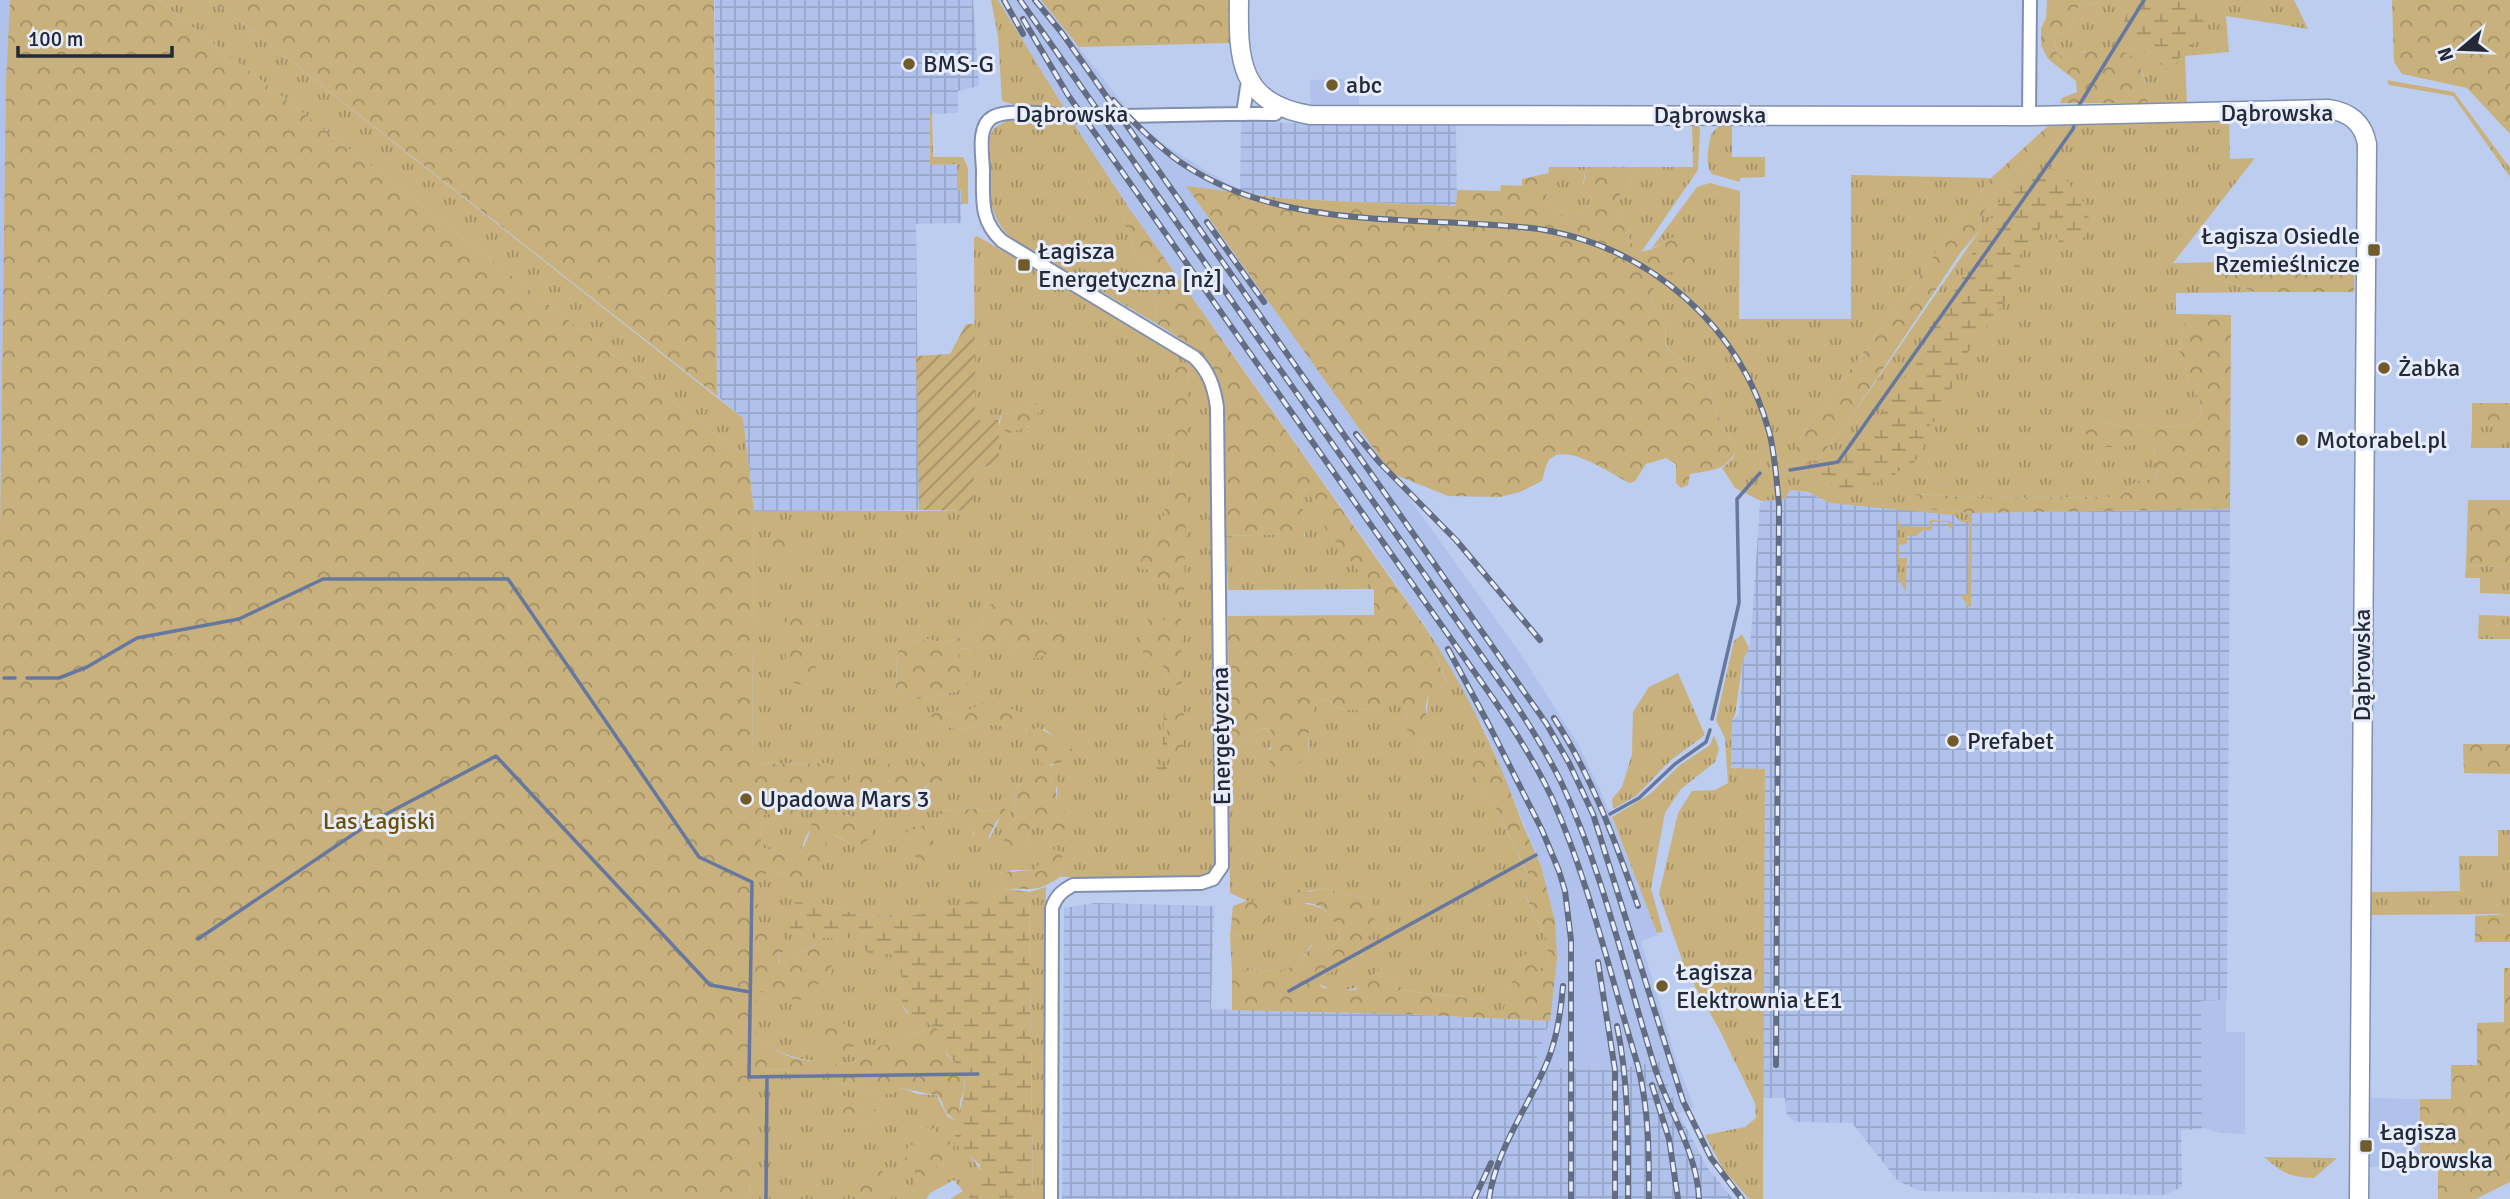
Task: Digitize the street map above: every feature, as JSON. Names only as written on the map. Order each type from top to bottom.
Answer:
[{"type":"street","points":[[1239,0],[1242,65],[1252,82],[1269,100],[1282,107]]},
{"type":"street","points":[[2029,116],[2030,0]]},
{"type":"street","points":[[1243,114],[1247,87],[1252,82]]},
{"type":"street","name":"Dąbrowska","points":[[1002,241],[987,223],[983,206],[982,136],[986,123],[992,117],[1006,113],[1073,116],[1275,114],[1282,107],[1310,115],[2029,116],[2328,110],[2353,117],[2362,128],[2367,144],[2359,1199]]},
{"type":"street","name":"Energetyczna","points":[[1002,241],[1194,357],[1203,365],[1212,381],[1217,407],[1222,866],[1213,879],[1201,883],[1073,885],[1054,900],[1051,1199]]},
{"type":"shaded area","points":[[0,0],[10,0],[6,82],[0,527]]},
{"type":"shaded area","points":[[715,0],[973,0],[979,86],[958,91],[958,113],[930,114],[931,165],[957,164],[957,189],[961,190],[961,223],[916,224],[919,510],[754,511],[743,418],[717,396]]},
{"type":"shaded area","points":[[998,0],[1041,0],[1129,111],[1066,111]]},
{"type":"shaded area","points":[[1359,79],[1359,111],[1311,109],[1310,80]]},
{"type":"shaded area","points":[[1071,121],[1135,121],[1168,147],[1229,184],[1225,192],[1187,187],[1522,656],[1577,742],[1602,794],[1658,935],[1641,941],[1677,1062],[1694,1107],[1679,1114],[1659,1061],[1615,1070],[1549,1068],[1536,1062],[1550,1020],[1541,866],[1487,734],[1426,626],[1129,208]]},
{"type":"shaded area","points":[[1241,122],[1456,125],[1457,206],[1290,199],[1240,192]]},
{"type":"shaded area","points":[[1790,490],[1809,493],[1830,503],[1972,513],[2230,509],[2227,1000],[2201,1001],[2202,1129],[2181,1130],[2182,1187],[2165,1195],[1920,1191],[1898,1181],[1852,1123],[1795,1122],[1787,1115],[1785,1098],[1762,1098],[1765,769],[1731,769],[1732,720],[1739,714],[1743,660],[1749,648],[1751,634],[1760,503],[1768,499],[1784,500]]},
{"type":"shaded area","points":[[1095,903],[1214,906],[1211,1009],[1550,1021],[1536,1061],[1549,1068],[1615,1070],[1659,1061],[1679,1114],[1707,1167],[1733,1199],[1062,1199],[1064,908]]},
{"type":"shaded area","points":[[2201,1001],[2226,1001],[2226,1032],[2245,1032],[2245,1134],[2220,1133],[2200,1127]]},
{"type":"shaded area","points":[[2368,1098],[2420,1099],[2420,1167],[2367,1167]]},
{"type":"green space","name":"Las Łagiski","points":[[10,0],[158,0],[748,460],[754,511],[752,764],[830,763],[837,775],[816,796],[807,799],[793,820],[775,822],[771,814],[762,815],[761,844],[764,848],[778,851],[788,862],[794,859],[807,840],[814,810],[826,806],[839,814],[860,817],[872,823],[872,835],[864,844],[853,845],[835,835],[826,839],[828,859],[811,876],[786,877],[774,871],[758,876],[758,933],[782,935],[790,946],[778,954],[779,963],[820,943],[825,945],[831,959],[832,973],[817,985],[815,995],[808,999],[793,999],[756,991],[756,1039],[784,1055],[816,1061],[813,1066],[803,1070],[755,1069],[749,1199],[0,1199],[0,527],[6,82]]},
{"type":"green space","points":[[158,0],[213,0],[743,418],[748,460]]},
{"type":"green space","points":[[213,0],[714,0],[717,396]]},
{"type":"green space","points":[[991,0],[998,0],[1066,111],[1024,108],[1002,101],[998,36]]},
{"type":"green space","points":[[1041,0],[1230,0],[1230,43],[1079,47]]},
{"type":"green space","points":[[2047,0],[2099,0],[2099,3],[2080,4],[2075,12],[2071,31],[2057,34],[2054,38],[2057,53],[2065,59],[2099,49],[2123,52],[2131,56],[2140,68],[2148,103],[2060,103],[2062,98],[2077,92],[2076,81],[2048,59],[2041,45],[2041,28],[2046,18]]},
{"type":"green space","points":[[2099,0],[2294,0],[2308,29],[2226,16],[2229,52],[2185,56],[2187,105],[2148,103],[2143,73],[2084,51],[2065,59],[2057,53],[2054,38],[2057,34],[2071,31],[2075,12],[2080,4],[2098,3]]},
{"type":"green space","points":[[2131,0],[2207,0],[2205,25],[2196,35],[2191,49],[2179,58],[2174,67],[2167,69],[2130,39],[2123,25]]},
{"type":"green space","points":[[2392,0],[2510,0],[2510,134],[2467,88],[2402,74],[2394,62]]},
{"type":"green space","points":[[2387,80],[2454,92],[2510,168],[2510,177],[2453,96],[2389,85]]},
{"type":"green space","points":[[930,113],[933,157],[963,157],[968,168],[968,204],[961,204],[961,190],[957,190],[957,164],[930,165]]},
{"type":"green space","points":[[2229,119],[2230,159],[2255,158],[2173,263],[2255,292],[2176,293],[2176,314],[2186,314],[2179,351],[2186,366],[2189,387],[2200,398],[2201,414],[2197,423],[2175,427],[2146,425],[2126,428],[2092,417],[2113,447],[2143,443],[2154,445],[2157,479],[2137,481],[2120,497],[1979,498],[1916,494],[1914,508],[1972,513],[1971,607],[1967,606],[1961,595],[1968,594],[1969,523],[1961,522],[1954,515],[1830,503],[1808,492],[1790,490],[1785,499],[1761,501],[1735,488],[1722,468],[1732,460],[1737,448],[1724,431],[1706,390],[1689,383],[1683,377],[1685,361],[1668,348],[1665,339],[1666,326],[1653,302],[1657,275],[1691,269],[1668,239],[1651,249],[1697,187],[1710,183],[1740,191],[1739,319],[1851,319],[1851,175],[1991,178],[1798,441],[1818,459],[1847,423],[1979,231],[1983,213],[2012,173],[2041,157],[2056,143],[2068,122]]},
{"type":"green space","points":[[1071,120],[1129,208],[1122,216],[1135,254],[1152,267],[1157,324],[1011,238],[995,216],[989,179],[990,138],[993,129],[1006,121]]},
{"type":"green space","points":[[1732,121],[1732,157],[1765,157],[1765,177],[1740,178],[1740,182],[1712,174],[1708,160],[1711,134],[1721,124]]},
{"type":"green space","points":[[2068,122],[2056,143],[2041,157],[2012,173],[1983,213],[1979,231],[1961,252],[1847,423],[1818,459],[1800,465],[1793,460],[1798,441],[1991,178],[2051,123]]},
{"type":"green space","points":[[1692,123],[1697,123],[1700,129],[1698,170],[1642,251],[1636,252],[1616,211],[1616,199],[1637,167],[1693,167]]},
{"type":"green space","points":[[1549,167],[1586,167],[1583,184],[1595,200],[1581,213],[1565,217],[1557,212],[1546,199]]},
{"type":"green space","points":[[1586,167],[1637,167],[1616,199],[1616,211],[1636,252],[1650,250],[1666,240],[1683,236],[1693,239],[1701,253],[1691,269],[1657,276],[1653,302],[1666,326],[1667,348],[1685,361],[1687,369],[1683,377],[1689,383],[1706,390],[1724,431],[1737,448],[1724,465],[1690,474],[1688,485],[1681,488],[1676,483],[1676,464],[1666,458],[1646,464],[1635,481],[1629,483],[1589,461],[1566,454],[1556,455],[1549,460],[1542,481],[1520,492],[1500,497],[1448,496],[1391,473],[1186,186],[1290,199],[1456,206],[1457,190],[1500,191],[1501,185],[1522,186],[1522,179],[1549,173],[1546,199],[1565,217],[1581,213],[1595,200],[1583,189]]},
{"type":"green space","points":[[2046,169],[2057,169],[2066,174],[2074,195],[2087,204],[2089,220],[2086,233],[2078,243],[2063,248],[2047,224],[2029,240],[2018,262],[2025,274],[2024,281],[2011,293],[1954,371],[1952,388],[1941,404],[1940,415],[1929,426],[1923,449],[1914,463],[1897,472],[1889,483],[1874,483],[1856,489],[1839,487],[1813,472],[1814,463],[1835,451],[1857,446],[1880,419],[1892,390],[1927,352],[1928,329],[1967,269],[1978,237],[1986,228],[1993,212],[2015,180]]},
{"type":"green space","points":[[1129,208],[1396,586],[1427,635],[1447,683],[1432,690],[1428,696],[1427,737],[1415,753],[1408,742],[1406,713],[1395,700],[1373,709],[1354,710],[1338,707],[1325,698],[1320,701],[1315,707],[1314,721],[1308,735],[1309,750],[1306,758],[1279,773],[1271,771],[1270,728],[1257,731],[1239,747],[1229,747],[1228,616],[1374,615],[1374,590],[1326,530],[1308,490],[1303,489],[1301,494],[1305,531],[1302,541],[1291,542],[1283,534],[1226,536],[1223,422],[1217,380],[1212,368],[1200,355],[1187,343],[1157,324],[1152,267],[1135,254],[1122,216]]},
{"type":"green space","points":[[977,236],[1155,339],[1193,365],[1204,379],[1211,399],[1218,861],[1210,873],[1196,877],[1060,877],[1063,852],[1034,870],[1011,870],[1003,881],[1008,889],[943,911],[900,918],[857,914],[821,903],[796,938],[854,938],[869,954],[891,954],[902,978],[901,1004],[907,1013],[935,1026],[871,1049],[856,1061],[832,1065],[831,1079],[885,1094],[903,1088],[917,1094],[936,1095],[948,1117],[959,1122],[955,1132],[962,1148],[979,1169],[980,1180],[967,1199],[950,1199],[963,1191],[954,1180],[930,1193],[926,1199],[890,1199],[893,1190],[857,1183],[862,1196],[856,1199],[749,1199],[754,1069],[803,1070],[815,1061],[784,1054],[755,1039],[756,990],[792,989],[826,980],[815,945],[780,963],[778,954],[787,950],[758,934],[758,875],[774,871],[786,877],[825,839],[834,835],[853,845],[849,815],[826,820],[813,827],[794,860],[788,862],[778,851],[761,845],[762,815],[771,813],[793,820],[807,799],[816,796],[830,763],[752,764],[754,511],[973,511],[973,467],[999,466],[999,426],[1029,427],[1030,403],[1027,410],[1002,414],[999,420],[975,420],[974,238]],"holes":[[[1175,365],[1189,365],[1185,473],[1159,578],[1154,570],[1139,565],[1156,526],[1164,516],[1175,445]],[[1012,605],[1024,627],[1033,632],[1056,614],[1012,652],[1006,635],[997,640],[990,653],[982,655],[969,648],[960,649],[957,658],[966,686],[957,691],[918,699],[896,689],[897,654],[902,645],[926,639],[945,643],[980,627],[985,608]],[[1181,617],[1170,683],[1165,669],[1158,662]],[[938,710],[957,716],[966,713],[1007,726],[983,724],[959,730],[935,723]],[[1043,728],[1055,737],[1073,736],[1068,758],[1050,766]],[[920,766],[948,779],[929,784],[916,799],[903,803],[868,800],[910,767]],[[1020,784],[1057,787],[1057,804],[1031,829],[1024,852],[1004,839],[1015,816],[1014,791]],[[1005,808],[990,838],[973,835],[975,823],[940,811],[992,811]],[[847,1096],[863,1108],[873,1108],[877,1117],[843,1129],[835,1111]],[[919,1128],[946,1161],[929,1170],[920,1187],[916,1188],[918,1154],[925,1144]]]},
{"type":"green space","points":[[2355,260],[2354,292],[2255,292],[2173,263]]},
{"type":"green space","points":[[2186,314],[2231,315],[2230,509],[1972,513],[1914,508],[1915,494],[1979,498],[2120,497],[2137,481],[2157,479],[2154,445],[2102,446],[2084,432],[2092,417],[2126,428],[2146,425],[2175,427],[2197,423],[2201,414],[2200,399],[2189,387],[2186,366],[2179,351]]},
{"type":"green space","points":[[966,324],[975,324],[975,420],[999,420],[999,466],[974,467],[973,511],[919,510],[916,356],[950,354]]},
{"type":"green space","points":[[1175,364],[1189,365],[1184,594],[1174,599],[1169,595],[1168,581],[1159,579],[1154,570],[1141,569],[1139,565],[1156,526],[1164,515],[1175,445]]},
{"type":"green space","points":[[1033,402],[1041,405],[1034,424],[1007,434],[1002,426],[999,426],[1002,414],[1027,410]]},
{"type":"green space","points":[[2472,403],[2510,403],[2510,426],[2472,426]]},
{"type":"green space","points":[[2472,426],[2510,426],[2510,448],[2471,448]]},
{"type":"green space","points":[[1303,489],[1309,490],[1326,530],[1374,589],[1228,590],[1226,536],[1305,536],[1301,493]]},
{"type":"green space","points":[[2468,500],[2510,500],[2510,567],[2466,565]]},
{"type":"green space","points":[[1898,518],[1900,526],[1929,527],[1930,520],[1950,521],[1953,525],[1950,530],[1948,522],[1932,522],[1932,530],[1922,531],[1916,536],[1907,536],[1907,544],[1899,545],[1899,558],[1907,558],[1906,592],[1898,578]]},
{"type":"green space","points":[[782,534],[799,539],[802,545],[789,555],[773,556],[769,551],[773,537]]},
{"type":"green space","points":[[2466,565],[2510,567],[2510,594],[2480,593],[2480,578],[2465,578]]},
{"type":"green space","points":[[1396,586],[1457,679],[1506,780],[1478,748],[1471,754],[1471,766],[1480,787],[1495,807],[1528,875],[1525,896],[1547,940],[1548,962],[1544,971],[1537,971],[1520,957],[1501,1018],[1484,1000],[1398,990],[1388,974],[1370,983],[1342,990],[1332,989],[1315,980],[1362,956],[1357,944],[1372,900],[1322,888],[1293,895],[1294,903],[1312,905],[1325,911],[1335,922],[1341,939],[1330,948],[1311,945],[1299,963],[1288,970],[1232,971],[1230,936],[1256,933],[1268,915],[1265,909],[1230,893],[1229,747],[1239,747],[1257,731],[1271,728],[1273,739],[1269,750],[1307,756],[1308,735],[1314,720],[1313,709],[1325,698],[1345,710],[1372,709],[1388,700],[1395,700],[1405,712],[1415,753],[1423,739],[1429,693],[1436,685],[1447,682],[1427,635]]},
{"type":"green space","points":[[785,598],[791,600],[806,620],[787,632],[774,626],[774,620],[777,618],[786,622],[788,619]]},
{"type":"green space","points":[[1002,602],[1012,605],[1024,627],[1033,632],[1056,614],[1065,616],[1065,635],[1050,652],[1035,659],[1012,652],[1006,635],[997,640],[991,653],[982,656],[969,648],[960,649],[958,658],[970,665],[974,673],[966,686],[957,691],[918,699],[896,689],[897,654],[902,645],[926,639],[945,643],[977,630],[985,608]]},
{"type":"green space","points":[[2479,615],[2510,616],[2510,639],[2478,639]]},
{"type":"green space","points":[[1150,617],[1164,620],[1181,617],[1182,687],[1170,683],[1165,669],[1158,662],[1149,663],[1145,658],[1142,640]]},
{"type":"green space","points":[[1742,634],[1749,648],[1743,660],[1732,720],[1731,768],[1765,769],[1763,1199],[1749,1199],[1723,1169],[1705,1135],[1745,1127],[1756,1118],[1755,1103],[1685,968],[1659,894],[1678,813],[1692,791],[1715,790],[1728,783],[1725,738],[1716,720],[1734,641]]},
{"type":"green space","points":[[792,649],[803,652],[816,663],[815,676],[797,686],[785,674],[786,652]]},
{"type":"green space","points":[[1678,673],[1705,735],[1671,760],[1636,796],[1613,809],[1612,799],[1622,787],[1632,754],[1633,712],[1649,687]]},
{"type":"green space","points":[[1167,685],[1167,782],[1163,781],[1161,773],[1145,770],[1109,742],[1149,766],[1158,767],[1162,763]]},
{"type":"green space","points":[[1181,698],[1184,699],[1183,771],[1176,770],[1172,757],[1162,743],[1167,718],[1175,711]]},
{"type":"green space","points":[[983,703],[993,703],[1017,711],[1021,720],[1007,726],[983,724],[959,730],[935,723],[930,714],[938,710],[957,716]]},
{"type":"green space","points":[[1038,727],[1055,737],[1069,734],[1074,736],[1071,749],[1083,756],[1041,764],[1030,747],[1029,732]]},
{"type":"green space","points":[[1714,735],[1719,749],[1715,762],[1681,789],[1665,813],[1651,888],[1663,932],[1657,933],[1612,817],[1650,794],[1680,765],[1710,745]]},
{"type":"green space","points":[[2463,744],[2510,744],[2510,774],[2464,773]]},
{"type":"green space","points":[[1478,748],[1506,780],[1541,866],[1555,921],[1557,959],[1550,1021],[1232,1010],[1232,971],[1288,970],[1299,963],[1312,945],[1330,948],[1341,939],[1337,926],[1325,910],[1306,903],[1299,916],[1293,912],[1293,895],[1296,889],[1309,892],[1322,888],[1372,900],[1376,931],[1357,944],[1362,956],[1316,980],[1323,988],[1355,990],[1379,970],[1388,974],[1398,990],[1484,1000],[1501,1017],[1520,957],[1527,954],[1537,970],[1544,971],[1548,962],[1547,940],[1525,895],[1528,874],[1471,766],[1471,754]]},
{"type":"green space","points":[[938,754],[949,757],[949,779],[924,788],[936,794],[939,800],[933,803],[916,799],[903,803],[868,800],[847,805],[844,789],[858,774],[896,762],[911,766],[920,765],[925,756]]},
{"type":"green space","points":[[1047,774],[1055,778],[1057,804],[1071,822],[1066,830],[1057,834],[1042,821],[1037,821],[1031,829],[1024,852],[1014,854],[1006,849],[1004,839],[1015,816],[1014,791],[1029,779]]},
{"type":"green space","points":[[1005,808],[1006,811],[996,822],[987,840],[974,838],[974,823],[961,819],[945,825],[939,821],[938,814],[940,811],[992,811]]},
{"type":"green space","points":[[926,825],[931,831],[934,844],[944,849],[947,855],[930,862],[917,858],[908,846],[907,837],[908,828]]},
{"type":"green space","points":[[2498,830],[2510,830],[2510,914],[2370,915],[2371,892],[2460,891],[2459,856],[2498,856]]},
{"type":"green space","points":[[1053,849],[1063,852],[1060,877],[1040,888],[1008,889],[1003,881],[1007,872],[1034,870]]},
{"type":"green space","points":[[1046,887],[1044,1199],[1033,1199],[1029,892]]},
{"type":"green space","points":[[1008,889],[1029,892],[1033,1199],[967,1199],[978,1184],[980,1165],[960,1149],[955,1137],[964,1077],[946,1051],[935,1027],[927,1022],[915,1021],[901,1004],[902,978],[891,954],[869,954],[854,938],[796,938],[789,925],[795,902],[821,903],[857,914],[900,918],[943,910]]},
{"type":"green space","points":[[1249,900],[1265,909],[1268,915],[1266,923],[1256,933],[1230,936],[1233,906]]},
{"type":"green space","points":[[2510,914],[2510,942],[2475,942],[2475,916]]},
{"type":"green space","points":[[2504,968],[2510,968],[2510,1182],[2476,1199],[2438,1199],[2438,1168],[2420,1167],[2420,1099],[2451,1099],[2451,1065],[2477,1065],[2477,1023],[2504,1022]]},
{"type":"green space","points":[[836,1022],[851,1030],[854,1046],[846,1051],[826,1053],[817,1026]]},
{"type":"green space","points":[[935,1026],[942,1034],[947,1055],[962,1070],[965,1078],[959,1122],[949,1115],[935,1095],[903,1088],[885,1094],[831,1079],[829,1069],[832,1065],[856,1061],[864,1057],[870,1049]]},
{"type":"green space","points":[[847,1096],[863,1108],[873,1108],[877,1117],[860,1123],[858,1127],[843,1129],[836,1118],[835,1105],[838,1097]]},
{"type":"green space","points":[[918,1127],[934,1128],[939,1136],[955,1144],[946,1161],[929,1171],[920,1188],[915,1188],[915,1166],[905,1160],[908,1146],[917,1144],[921,1147],[925,1144]]},
{"type":"green space","points":[[2264,1157],[2337,1158],[2314,1178],[2287,1173]]},
{"type":"green space","points":[[875,1169],[885,1173],[889,1179],[893,1190],[890,1199],[856,1199],[862,1196],[858,1178]]},
{"type":"waterway","points":[[2078,107],[2144,0]]},
{"type":"waterway","points":[[1790,470],[1838,462],[2073,129],[2075,122]]},
{"type":"waterway","points":[[1712,719],[1739,603],[1737,499],[1760,473]]},
{"type":"waterway","points":[[27,678],[59,678],[87,667],[137,638],[239,619],[323,579],[508,579],[699,857],[752,882],[749,1077],[978,1074]]},
{"type":"waterway","points":[[4,678],[15,678]]},
{"type":"waterway","points":[[1610,814],[1639,798],[1675,764],[1706,742],[1710,730]]},
{"type":"waterway","points":[[198,939],[373,821],[496,756],[710,985],[750,992]]},
{"type":"waterway","points":[[1289,991],[1536,855]]},
{"type":"waterway","points":[[766,1199],[767,1079]]},
{"type":"railway","points":[[1004,0],[1023,34]]},
{"type":"railway","points":[[1020,0],[1510,696],[1544,750],[1562,784],[1590,852],[1655,1068],[1688,1148],[1699,1199]]},
{"type":"railway","points":[[1035,0],[1062,33],[1546,723],[1593,814],[1683,1101],[1711,1158],[1742,1199]]},
{"type":"railway","points":[[1023,19],[1068,95],[1492,697],[1539,772],[1577,863],[1638,1066],[1646,1116],[1649,1199]]},
{"type":"railway","points":[[1113,100],[1145,133],[1180,162],[1221,185],[1264,201],[1308,211],[1354,217],[1539,229],[1579,239],[1617,253],[1653,273],[1685,298],[1713,326],[1737,359],[1756,395],[1770,435],[1779,505],[1776,1065]]},
{"type":"railway","points":[[1207,222],[1264,302]]},
{"type":"railway","points":[[1356,434],[1380,463],[1456,540],[1540,640]]},
{"type":"railway","points":[[1448,649],[1542,830],[1565,891],[1571,940],[1571,1199]]},
{"type":"railway","points":[[1554,718],[1591,786],[1638,906]]},
{"type":"railway","points":[[1598,962],[1615,1070],[1615,1199]]},
{"type":"railway","points":[[1489,1199],[1498,1163],[1551,1051],[1563,986]]},
{"type":"railway","points":[[1617,1026],[1626,1090],[1628,1199]]},
{"type":"railway","points":[[1652,1085],[1669,1139],[1678,1199]]},
{"type":"railway","points":[[1474,1199],[1491,1163]]},
{"type":"place","name":"BMS-G","points":[[909,64]]},
{"type":"place","name":"abc","points":[[1332,85]]},
{"type":"place","name":"Łagisza Osiedle Rzemieślnicze","points":[[2374,250]]},
{"type":"place","name":"Łagisza Energetyczna [nż]","points":[[1024,265]]},
{"type":"place","name":"Żabka","points":[[2384,368]]},
{"type":"place","name":"Motorabel.pl","points":[[2302,440]]},
{"type":"place","name":"Prefabet","points":[[1953,741]]},
{"type":"place","name":"Upadowa Mars 3","points":[[746,799]]},
{"type":"place","name":"Łagisza Elektrownia ŁE1","points":[[1662,986]]},
{"type":"place","name":"Łagisza Dąbrowska","points":[[2366,1146]]}]
